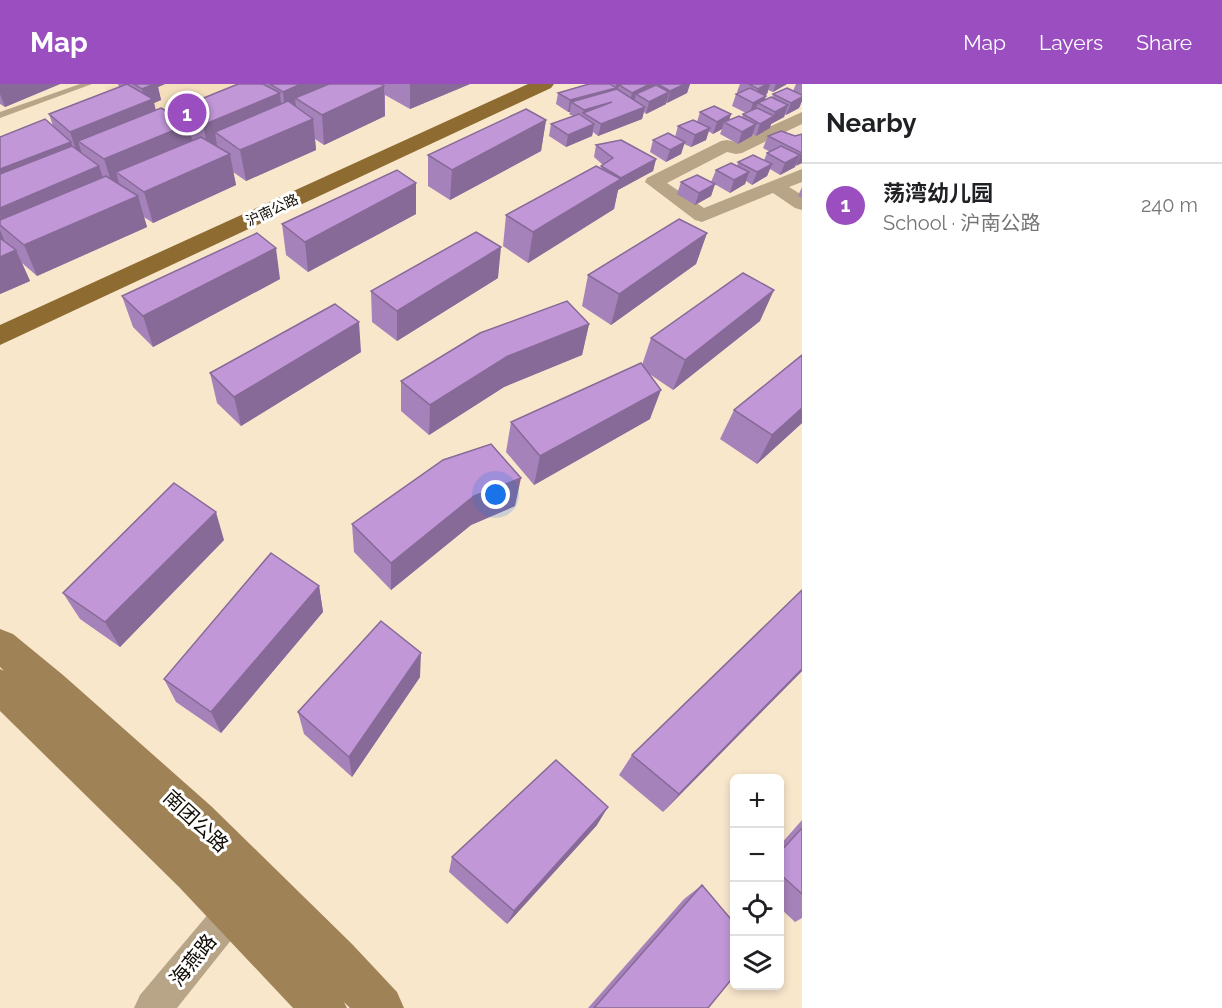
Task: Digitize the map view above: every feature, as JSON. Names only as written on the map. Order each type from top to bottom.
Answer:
[{"type":"main road","name":"沪南公路","points":[[0,321],[521,84]]},
{"type":"main road","name":"沪南公路","points":[[0,336],[544,84]]},
{"type":"main road","name":"南团公路","points":[[0,645],[103,734],[220,844],[335,957],[381,1008]]},
{"type":"main road","points":[[0,686],[232,912],[324,1008]]},
{"type":"street","points":[[802,117],[736,148],[727,145],[654,182],[702,216],[802,175]]},
{"type":"street","points":[[775,186],[802,204]]},
{"type":"street","name":"海燕路","points":[[153,1008],[232,912]]},
{"type":"lane","points":[[0,115],[88,84]]},
{"type":"shaded area","points":[[115,84],[309,84],[173,138],[104,88]]},
{"type":"building","points":[[127,84],[153,99],[70,132],[49,114]]},
{"type":"building","points":[[134,84],[154,84],[142,89]]},
{"type":"building","points":[[238,84],[263,84],[280,93],[203,125],[179,108]]},
{"type":"building","points":[[270,84],[301,84],[283,92]]},
{"type":"building","points":[[329,84],[381,84],[384,86],[322,115],[295,98]]},
{"type":"building","points":[[589,84],[610,84],[616,88],[570,100],[558,93]]},
{"type":"building","points":[[650,84],[632,93],[619,85]]},
{"type":"building","points":[[658,84],[685,84],[670,91]]},
{"type":"building","points":[[749,84],[767,84],[758,89]]},
{"type":"building","points":[[656,85],[669,92],[649,102],[636,94]]},
{"type":"building","points":[[750,88],[766,96],[753,103],[736,94]]},
{"type":"building","points":[[787,88],[802,97],[791,103],[773,94]]},
{"type":"building","points":[[617,89],[645,107],[601,124],[583,113],[612,102],[584,110],[571,102]]},
{"type":"building","points":[[771,97],[788,105],[775,112],[758,103]]},
{"type":"building","points":[[288,101],[313,119],[240,150],[215,132]]},
{"type":"building","points":[[714,106],[731,114],[717,122],[700,112]]},
{"type":"building","points":[[161,108],[189,124],[104,159],[78,141]]},
{"type":"building","points":[[757,108],[774,116],[760,124],[743,114]]},
{"type":"building","points":[[526,109],[546,120],[452,170],[428,155]]},
{"type":"building","points":[[579,114],[594,124],[568,135],[551,124]]},
{"type":"building","points":[[739,116],[756,124],[742,132],[724,122]]},
{"type":"building","points":[[45,119],[71,142],[0,169],[0,137]]},
{"type":"building","points":[[693,120],[710,128],[695,135],[678,126]]},
{"type":"building","points":[[781,131],[795,136],[802,134],[802,153],[768,136]]},
{"type":"building","points":[[668,133],[685,142],[670,150],[653,140]]},
{"type":"building","points":[[201,137],[230,154],[144,192],[116,172]]},
{"type":"building","points":[[621,140],[656,159],[621,178],[601,166],[613,158],[596,145]]},
{"type":"building","points":[[72,146],[99,166],[0,208],[0,174]]},
{"type":"building","points":[[781,146],[800,155],[785,163],[767,153]]},
{"type":"building","points":[[753,155],[772,164],[757,172],[738,162]]},
{"type":"building","points":[[731,163],[749,172],[734,180],[716,170]]},
{"type":"building","points":[[596,166],[621,179],[533,232],[506,215]]},
{"type":"building","points":[[397,170],[416,183],[305,242],[282,224]]},
{"type":"building","points":[[697,175],[715,184],[699,193],[681,182]]},
{"type":"building","points":[[106,176],[138,196],[24,245],[0,225],[0,220]]},
{"type":"building","points":[[679,219],[707,233],[619,294],[588,275]]},
{"type":"building","points":[[476,232],[501,247],[397,311],[371,291]]},
{"type":"building","points":[[257,233],[276,248],[143,316],[122,296]]},
{"type":"building","points":[[0,238],[16,250],[0,257]]},
{"type":"building","points":[[743,273],[774,290],[685,360],[651,338]]},
{"type":"building","points":[[567,301],[589,324],[508,356],[430,405],[401,381],[480,333]]},
{"type":"building","points":[[335,304],[359,322],[234,397],[210,373]]},
{"type":"building","points":[[802,355],[802,408],[772,435],[734,410]]},
{"type":"building","points":[[641,363],[661,390],[540,456],[511,422]]},
{"type":"building","points":[[491,444],[521,478],[474,496],[391,563],[352,524],[443,460]]},
{"type":"building","points":[[174,483],[216,512],[105,622],[63,593]]},
{"type":"building","points":[[271,553],[319,586],[211,712],[164,679]]},
{"type":"building","points":[[802,590],[802,669],[679,794],[632,755]]},
{"type":"building","points":[[381,621],[421,653],[349,757],[298,712]]},
{"type":"building","points":[[556,760],[608,807],[514,911],[452,857]]},
{"type":"building","points":[[802,828],[802,894],[784,878],[784,848]]},
{"type":"building","points":[[702,885],[730,918],[730,981],[708,1008],[594,1008]]},
{"type":"place","name":"荡湾幼儿园","points":[[187,113]]}]
